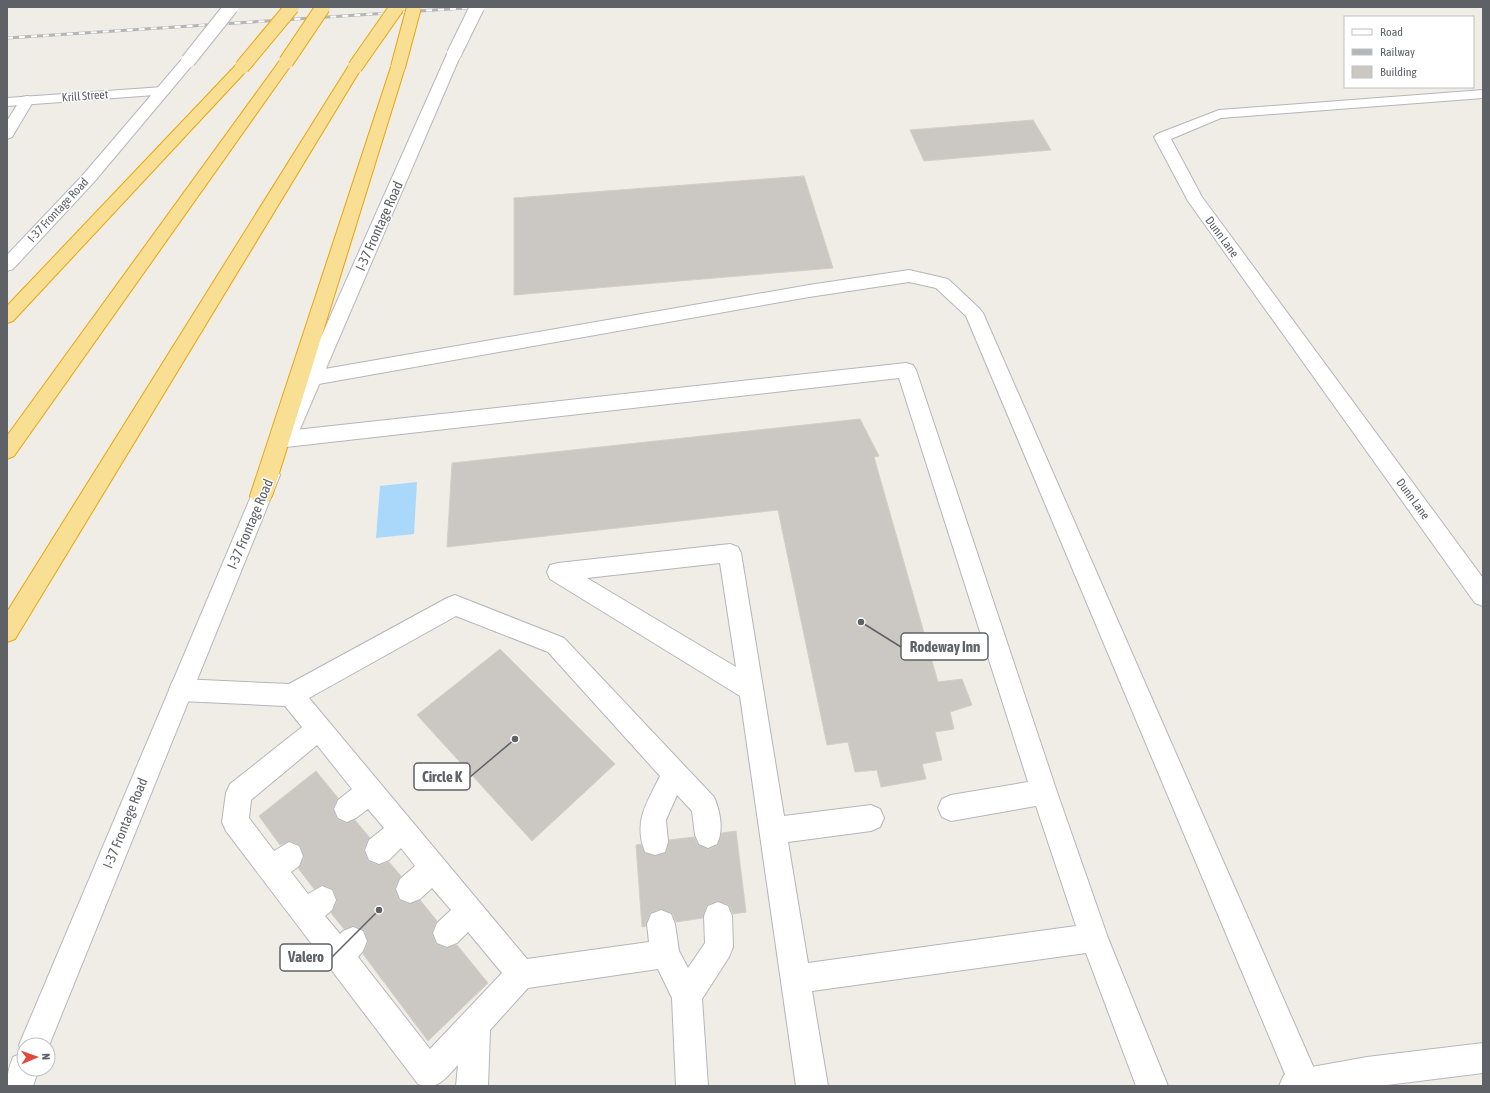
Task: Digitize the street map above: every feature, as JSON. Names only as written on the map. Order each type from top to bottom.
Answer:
[{"type":"highway","points":[[7,317],[242,67],[292,7]]},
{"type":"highway","points":[[7,451],[286,62],[323,7]]},
{"type":"highway","points":[[7,632],[355,67],[397,7]]},
{"type":"highway","points":[[261,496],[398,67],[414,7]]},
{"type":"main road","name":"I-37 Frontage Road","points":[[9,260],[88,179],[188,61],[231,7]]},
{"type":"main road","name":"I-37 Frontage Road","points":[[37,1037],[261,496],[454,54],[478,7]]},
{"type":"main road","name":"Krill Street","points":[[7,102],[163,91]]},
{"type":"main road","name":"Dunn Lane","points":[[1483,94],[1219,114],[1162,137],[1194,198],[1483,596]]},
{"type":"main road","points":[[7,134],[27,100]]},
{"type":"main road","points":[[313,378],[801,293],[909,276],[942,283],[974,313],[1300,1085],[1371,1079],[1483,1058]]},
{"type":"main road","points":[[286,439],[906,370],[1044,792],[1094,938],[1152,1086]]},
{"type":"main road","points":[[752,690],[558,572],[730,553],[752,690],[812,1086]]},
{"type":"main road","points":[[180,690],[291,694],[455,605],[556,645],[705,806],[708,835]]},
{"type":"main road","points":[[291,694],[521,974]]},
{"type":"main road","points":[[319,728],[239,793],[235,822],[281,863],[381,995],[429,1072],[521,974],[664,954]]},
{"type":"main road","points":[[655,842],[653,820],[674,773]]},
{"type":"main road","points":[[347,810],[371,791]]},
{"type":"main road","points":[[951,808],[1044,792]]},
{"type":"main road","points":[[773,832],[871,818]]},
{"type":"main road","points":[[379,850],[402,829]]},
{"type":"main road","points":[[410,889],[434,868]]},
{"type":"main road","points":[[447,933],[470,911]]},
{"type":"main road","points":[[687,996],[719,947],[718,916]]},
{"type":"main road","points":[[661,924],[664,954],[687,996],[692,1086]]},
{"type":"main road","points":[[796,979],[1094,938]]},
{"type":"main road","points":[[472,1086],[475,1024]]},
{"type":"water","points":[[417,482],[414,534],[376,538],[380,486]]},
{"type":"building","points":[[1033,120],[1051,150],[924,161],[910,130]]},
{"type":"building","points":[[804,176],[833,268],[514,295],[514,198]]},
{"type":"building","points":[[860,419],[879,456],[874,457],[938,682],[962,679],[972,705],[950,712],[954,729],[935,732],[942,760],[922,764],[926,779],[881,787],[877,770],[855,772],[848,742],[827,745],[778,510],[447,547],[452,463]]},
{"type":"building","points":[[500,649],[615,764],[532,841],[417,715]]},
{"type":"building","points":[[316,771],[338,798],[333,808],[337,819],[346,823],[355,820],[370,838],[364,849],[368,861],[378,865],[389,862],[401,876],[395,888],[399,900],[409,904],[420,900],[437,921],[432,932],[436,944],[446,948],[457,945],[488,983],[428,1041],[363,954],[368,942],[364,930],[354,926],[344,929],[331,913],[337,901],[333,889],[323,885],[314,889],[298,868],[304,857],[300,845],[290,841],[280,845],[259,816]]},
{"type":"building","points":[[736,831],[746,912],[733,914],[729,905],[717,901],[707,905],[703,918],[676,922],[672,913],[660,909],[650,913],[646,926],[642,927],[636,845],[641,844],[645,853],[655,856],[666,852],[669,840],[694,837],[698,845],[709,849],[718,845],[722,833]]},
{"type":"railway","points":[[7,38],[481,7]]},
{"type":"place","name":"Rodeway Inn","points":[[861,622]]},
{"type":"place","name":"Circle K","points":[[515,739]]},
{"type":"place","name":"Valero","points":[[379,910]]}]
